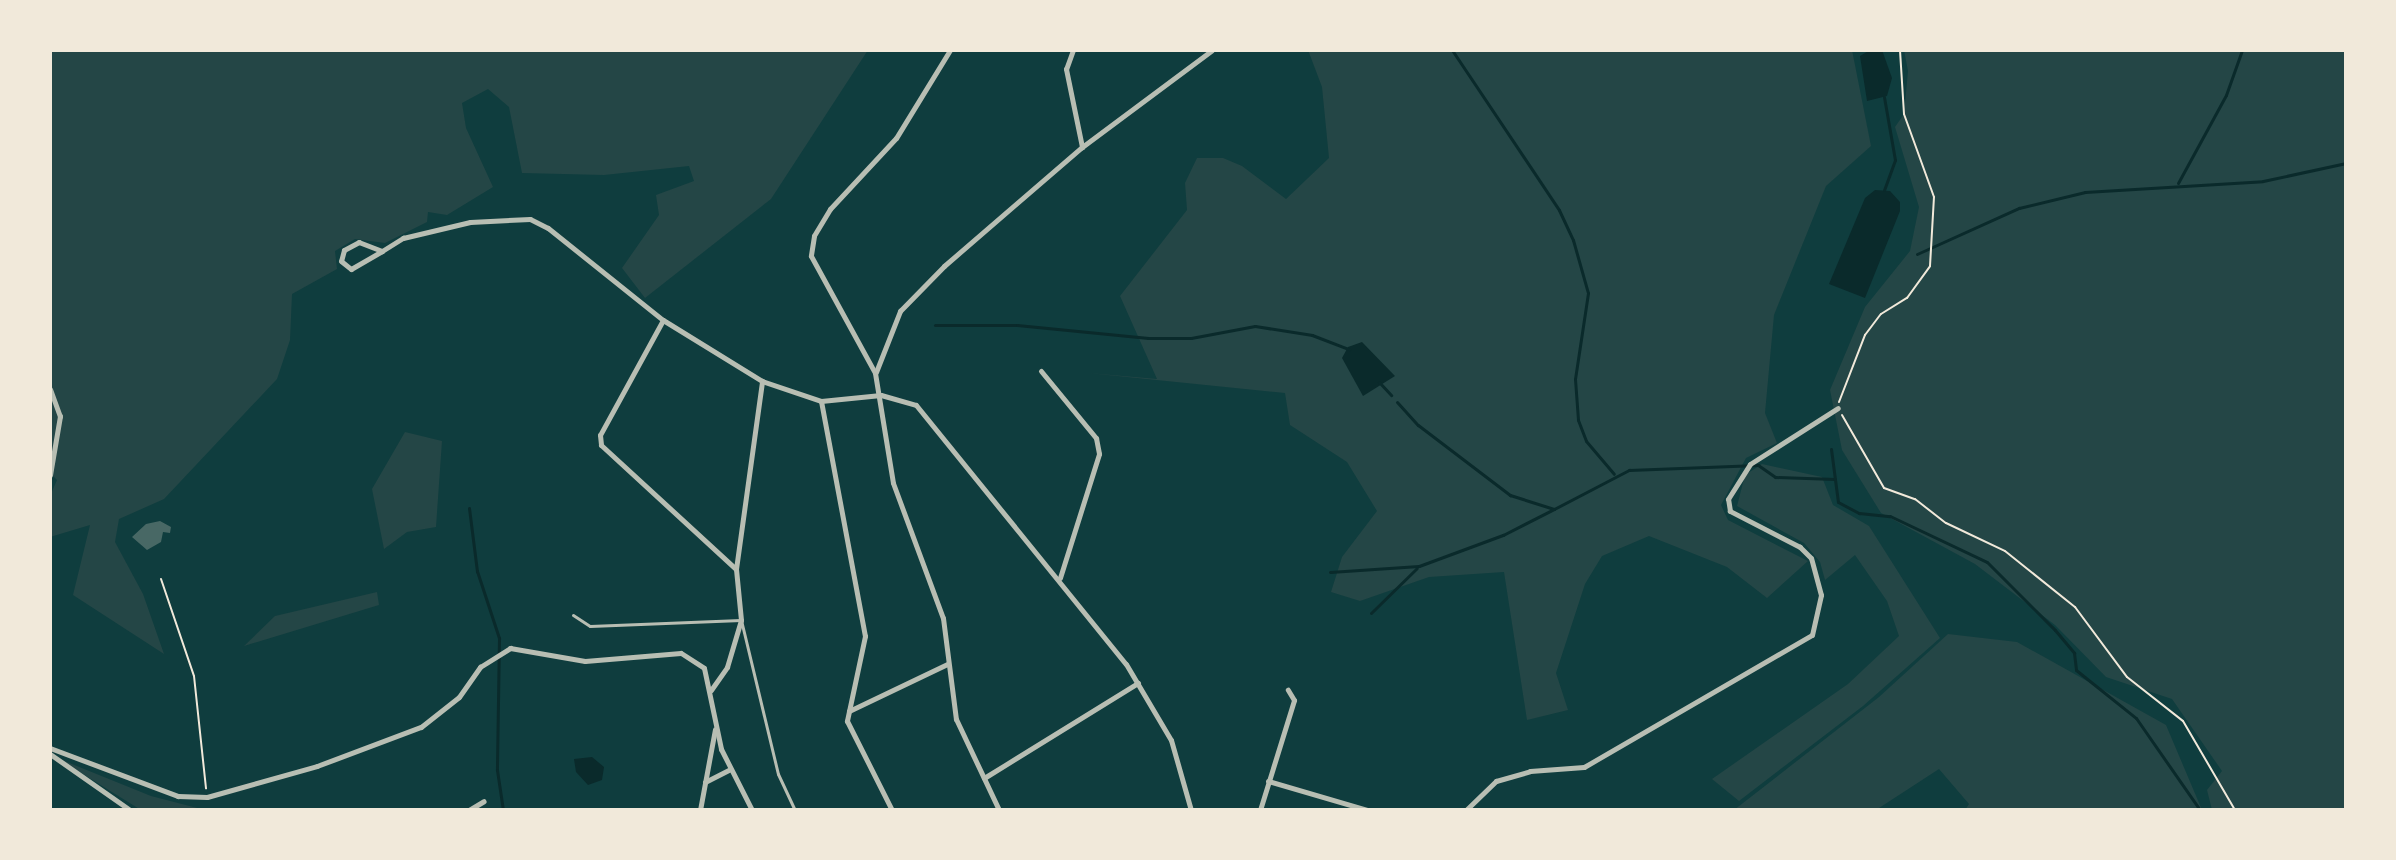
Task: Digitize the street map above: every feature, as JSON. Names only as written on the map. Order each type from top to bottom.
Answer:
[{"type":"street","points":[[950,50],[896,138],[830,209],[814,236],[811,256],[875,373],[893,483],[940,604],[956,719],[999,810]]},
{"type":"street","points":[[1073,50],[1066,69],[1082,147]]},
{"type":"street","points":[[875,373],[890,332],[912,297],[1082,147],[1212,50]]},
{"type":"street","points":[[382,251],[359,242],[344,250],[341,261],[351,269],[382,251],[403,238],[470,222],[530,219],[548,228],[663,320],[762,381],[821,401],[881,395],[908,400],[923,411],[1059,579],[1138,683],[1171,740],[1191,810]]},
{"type":"street","points":[[663,320],[600,435],[601,445],[736,569]]},
{"type":"street","points":[[1041,371],[1096,438],[1099,454],[1059,579]]},
{"type":"street","points":[[711,691],[727,667],[741,620],[736,569],[762,381]]},
{"type":"street","points":[[50,389],[60,416],[50,475]]},
{"type":"street","points":[[821,401],[865,636],[848,712],[866,765],[892,810]]},
{"type":"street","points":[[1466,810],[1496,781],[1530,771],[1584,767],[1812,635],[1821,595],[1816,568],[1800,547],[1730,511],[1728,499],[1750,464],[1836,409]]},
{"type":"street","points":[[50,751],[178,796],[207,797],[317,766],[421,727],[459,697],[480,667],[510,648],[585,661],[681,653],[701,664],[711,691],[716,727],[729,770],[752,810]]},
{"type":"street","points":[[848,712],[947,664]]},
{"type":"street","points":[[984,778],[1138,683]]},
{"type":"street","points":[[1260,810],[1294,700],[1288,690]]},
{"type":"street","points":[[700,810],[716,727]]},
{"type":"street","points":[[50,751],[130,810]]},
{"type":"street","points":[[704,782],[729,770]]},
{"type":"street","points":[[1268,781],[1367,810]]},
{"type":"street","points":[[469,810],[484,801]]},
{"type":"lane","points":[[573,615],[590,626],[741,620],[778,774],[795,810]]},
{"type":"path","points":[[1900,50],[1904,114],[1932,188],[1935,239],[1920,283],[1881,314],[1865,335],[1836,409],[1884,488],[1915,499],[1946,523],[2005,551],[2075,607],[2127,677],[2183,721],[2235,810]]},
{"type":"path","points":[[161,579],[194,676],[207,797]]},
{"type":"shaded area","points":[[50,50],[868,50],[771,199],[645,298],[622,268],[659,215],[656,195],[694,181],[689,166],[604,175],[522,173],[509,107],[488,89],[462,103],[466,128],[493,187],[447,215],[428,212],[427,222],[385,243],[355,239],[335,251],[337,269],[292,294],[290,340],[277,379],[164,499],[119,519],[115,542],[143,594],[164,654],[73,595],[90,525],[50,537],[50,496],[57,480],[50,473]]},
{"type":"shaded area","points":[[1308,50],[1852,50],[1871,146],[1826,186],[1774,315],[1765,413],[1777,443],[1746,458],[1721,505],[1728,520],[1808,561],[1767,598],[1727,567],[1649,536],[1602,556],[1585,584],[1556,673],[1568,710],[1527,720],[1504,572],[1429,577],[1360,601],[1331,592],[1342,557],[1377,511],[1347,462],[1290,425],[1285,393],[1088,373],[1157,379],[1120,296],[1187,210],[1185,183],[1197,158],[1223,158],[1242,166],[1286,199],[1329,158],[1322,87]]},
{"type":"shaded area","points":[[1870,50],[1882,50],[1892,78],[1887,96],[1867,101],[1860,56]]},
{"type":"shaded area","points":[[1904,50],[2346,50],[2346,810],[2212,810],[2207,790],[2222,771],[2172,699],[2106,677],[2055,625],[1975,564],[1881,513],[1842,450],[1830,390],[1865,307],[1910,251],[1919,207],[1895,127],[1904,114],[1908,71]]},
{"type":"shaded area","points":[[1875,190],[1890,191],[1900,202],[1900,211],[1865,298],[1829,284],[1865,198]]},
{"type":"shaded area","points":[[1362,342],[1395,376],[1363,396],[1342,358],[1348,347]]},
{"type":"shaded area","points":[[405,432],[442,441],[436,527],[407,532],[384,549],[372,489]]},
{"type":"shaded area","points":[[1762,464],[1822,477],[1833,505],[1869,526],[1940,638],[1863,706],[1739,801],[1712,779],[1848,684],[1899,636],[1887,601],[1855,555],[1825,580],[1820,562],[1804,543],[1737,506],[1745,475]]},
{"type":"shaded area","points":[[377,592],[379,605],[244,646],[275,616]]},
{"type":"shaded area","points":[[1948,634],[2017,642],[2166,725],[2202,810],[1965,810],[1969,804],[1939,769],[1876,810],[1734,810],[1879,697]]},
{"type":"shaded area","points":[[592,757],[604,767],[602,780],[588,785],[576,772],[574,759]]},
{"type":"shaded area","points":[[57,758],[151,796],[205,810],[141,810]]},
{"type":"building","points":[[160,521],[171,527],[170,533],[163,532],[161,542],[147,550],[132,537],[146,524]]},
{"type":"waterway","points":[[1452,50],[1559,210],[1573,240],[1588,293],[1575,379],[1578,420],[1586,441],[1614,474]]},
{"type":"waterway","points":[[2178,183],[2226,95],[2242,50]]},
{"type":"waterway","points":[[1884,97],[1895,160],[1884,190]]},
{"type":"waterway","points":[[1917,254],[2019,208],[2085,192],[2263,181],[2346,163]]},
{"type":"waterway","points":[[935,325],[1017,325],[1148,338],[1191,338],[1255,326],[1312,335],[1349,349]]},
{"type":"waterway","points":[[1379,382],[1391,395]]},
{"type":"waterway","points":[[1397,402],[1418,425],[1510,495],[1554,509],[1629,470],[1758,465],[1775,477],[1835,479]]},
{"type":"waterway","points":[[1831,449],[1838,502],[1859,513],[1890,516],[1987,562],[2074,653],[2076,670],[2136,718],[2200,810]]},
{"type":"waterway","points":[[469,508],[477,571],[499,638],[497,770],[503,810]]},
{"type":"waterway","points":[[1330,572],[1419,566],[1503,535],[1554,509]]},
{"type":"waterway","points":[[1371,613],[1417,568]]}]
